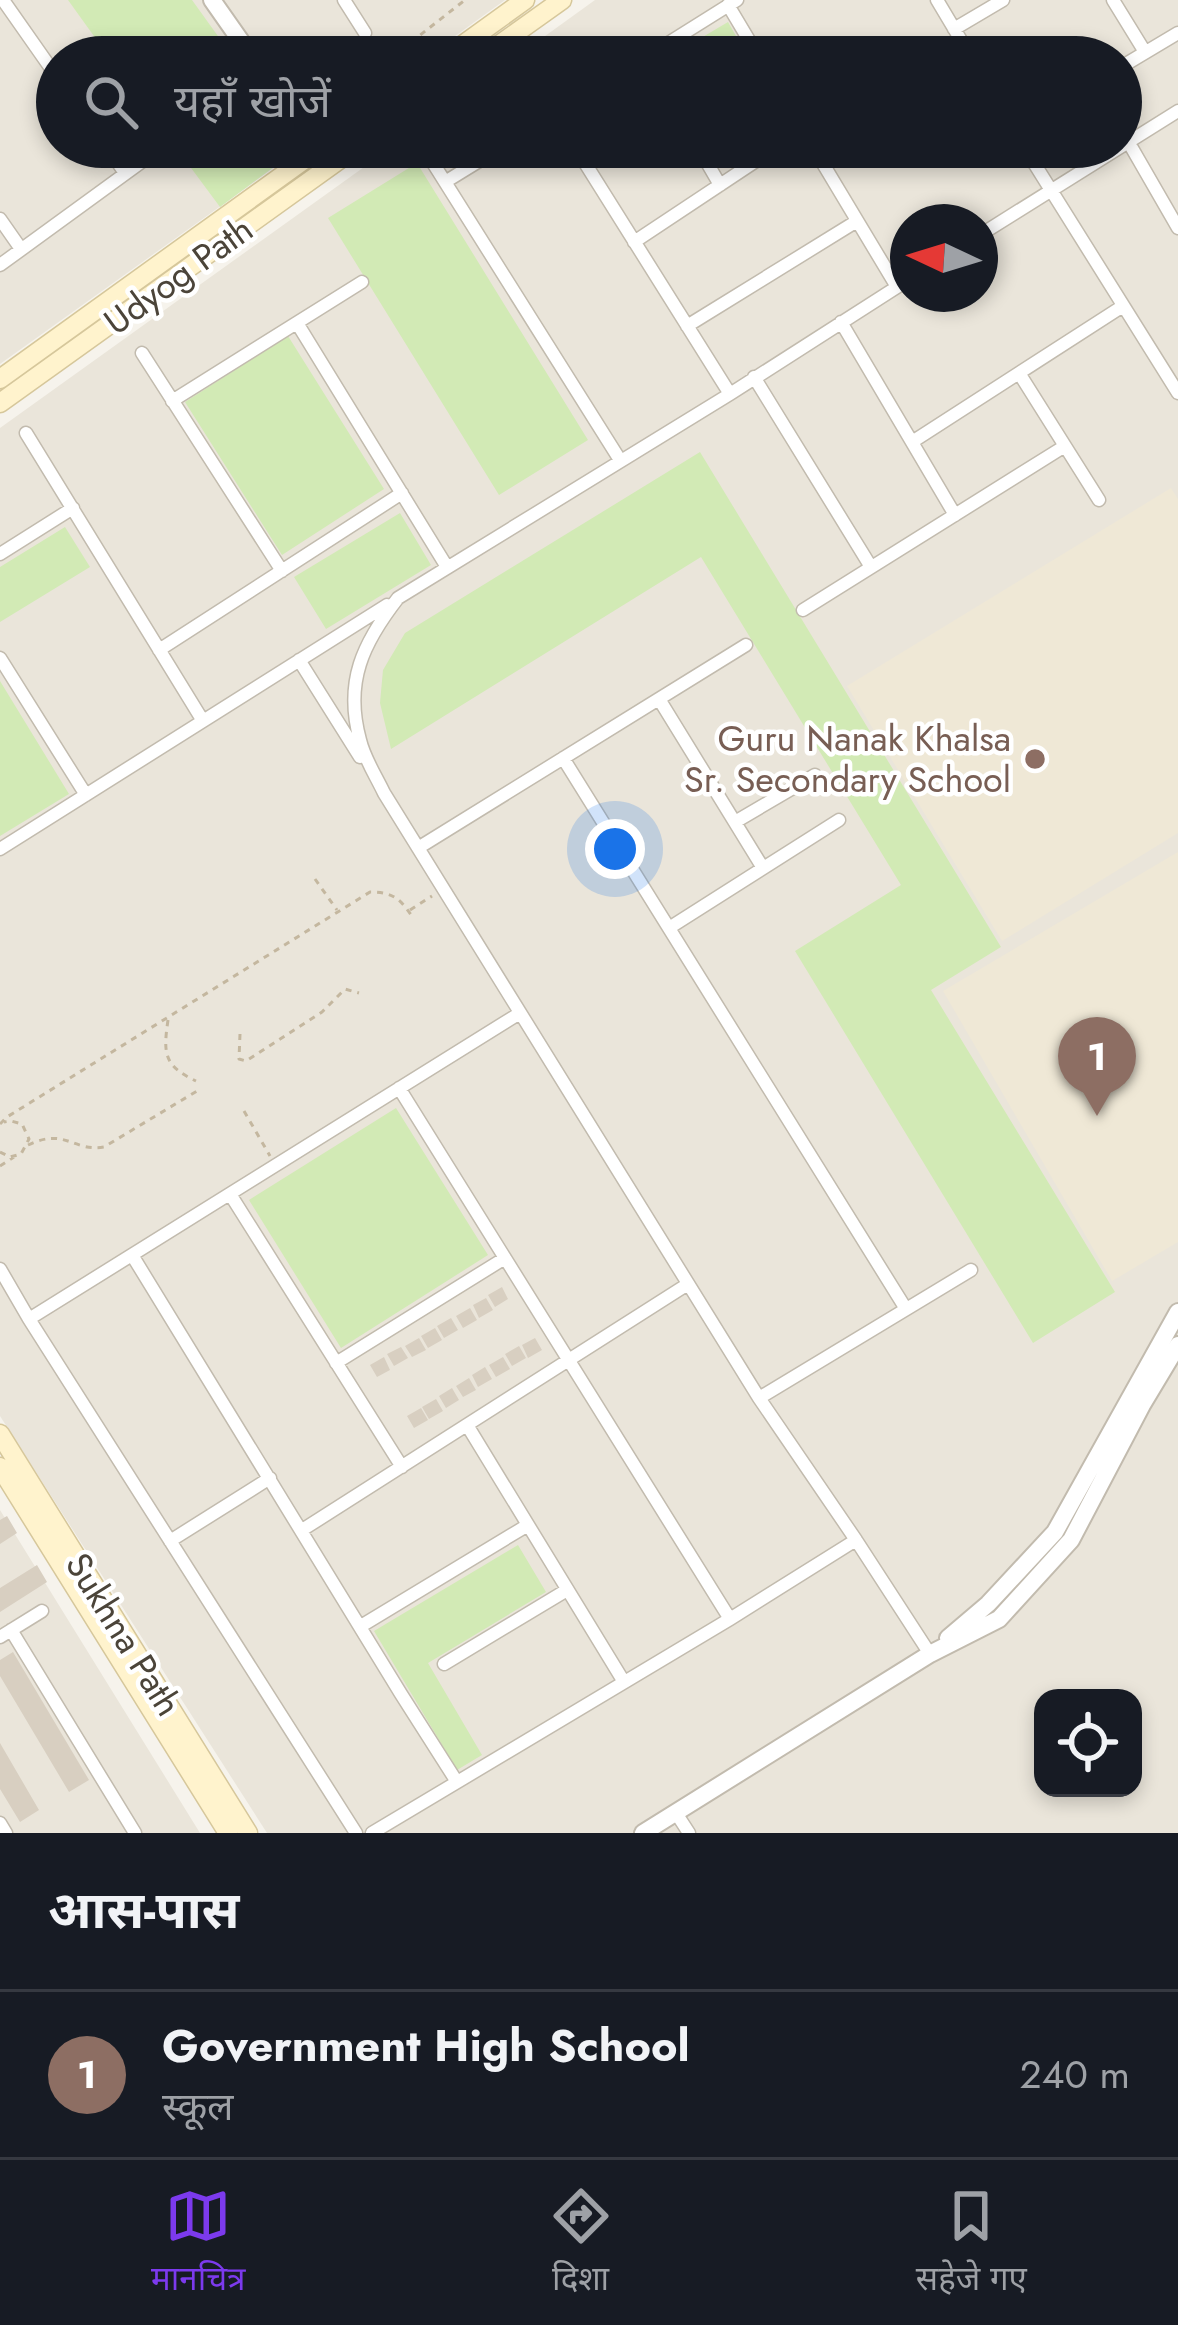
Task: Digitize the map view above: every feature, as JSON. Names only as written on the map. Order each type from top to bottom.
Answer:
[{"type":"main road","points":[[475,36],[525,0]]},
{"type":"main road","points":[[511,36],[562,0]]},
{"type":"main road","name":"Udyog Path","points":[[0,380],[291,168]]},
{"type":"main road","name":"Udyog Path","points":[[0,403],[328,168]]},
{"type":"main road","name":"Sukhna Path","points":[[0,1434],[248,1833]]},
{"type":"main road","name":"Sukhna Path","points":[[0,1467],[228,1833]]},
{"type":"street","points":[[3,0],[36,47]]},
{"type":"street","points":[[212,0],[237,36]]},
{"type":"street","points":[[344,0],[365,33]]},
{"type":"street","points":[[937,0],[959,36]]},
{"type":"street","points":[[955,29],[1003,0]]},
{"type":"street","points":[[1113,0],[1135,36]]},
{"type":"street","points":[[680,36],[733,3],[749,36]]},
{"type":"street","points":[[1142,54],[1178,33]]},
{"type":"street","points":[[1142,47],[1145,52]]},
{"type":"street","points":[[1142,135],[1178,111]]},
{"type":"street","points":[[1142,164],[1176,219]]},
{"type":"street","points":[[122,168],[125,173]]},
{"type":"street","points":[[0,265],[132,168]]},
{"type":"street","points":[[436,168],[620,460]]},
{"type":"street","points":[[445,182],[468,168]]},
{"type":"street","points":[[588,168],[730,394]]},
{"type":"street","points":[[710,168],[720,185]]},
{"type":"street","points":[[634,242],[746,168]]},
{"type":"street","points":[[825,168],[890,266]]},
{"type":"street","points":[[1037,168],[1176,384]]},
{"type":"street","points":[[998,224],[1088,168]]},
{"type":"street","points":[[0,219],[21,249]]},
{"type":"street","points":[[687,326],[857,221]]},
{"type":"street","points":[[172,401],[362,282]]},
{"type":"street","points":[[0,849],[890,292]]},
{"type":"street","points":[[912,442],[1124,306]]},
{"type":"street","points":[[841,322],[955,514]]},
{"type":"street","points":[[297,323],[447,567]]},
{"type":"street","points":[[142,352],[282,571]]},
{"type":"street","points":[[1019,374],[1099,500]]},
{"type":"street","points":[[754,376],[871,567]]},
{"type":"street","points":[[26,433],[202,721]]},
{"type":"street","points":[[803,610],[1065,446]]},
{"type":"street","points":[[159,650],[402,493]]},
{"type":"street","points":[[0,554],[73,508]]},
{"type":"street","points":[[384,793],[360,743],[352,698],[359,658],[398,598]]},
{"type":"street","points":[[418,848],[746,646]]},
{"type":"street","points":[[0,658],[86,795]]},
{"type":"street","points":[[298,660],[759,1398],[930,1654]]},
{"type":"street","points":[[659,699],[763,868]]},
{"type":"street","points":[[563,758],[906,1309]]},
{"type":"street","points":[[735,822],[815,775]]},
{"type":"street","points":[[669,928],[838,820]]},
{"type":"street","points":[[29,1319],[520,1013]]},
{"type":"street","points":[[399,1088],[730,1619]]},
{"type":"street","points":[[230,1194],[402,1467]]},
{"type":"street","points":[[132,1255],[457,1782]]},
{"type":"street","points":[[336,1363],[505,1258]]},
{"type":"street","points":[[0,1269],[356,1833]]},
{"type":"street","points":[[759,1398],[971,1270]]},
{"type":"street","points":[[302,1530],[688,1284]]},
{"type":"street","points":[[930,1654],[988,1604],[1055,1532],[1178,1312]]},
{"type":"street","points":[[643,1833],[930,1654],[999,1619],[1071,1540],[1178,1346]]},
{"type":"street","points":[[467,1425],[624,1682]]},
{"type":"street","points":[[170,1541],[270,1478]]},
{"type":"street","points":[[361,1626],[528,1525]]},
{"type":"street","points":[[372,1833],[856,1540]]},
{"type":"street","points":[[443,1664],[567,1589]]},
{"type":"street","points":[[42,1611],[6,1633],[135,1833]]},
{"type":"street","points":[[676,1813],[689,1833]]},
{"type":"street","points":[[0,1822],[6,1833]]},
{"type":"path","points":[[419,36],[465,0]]},
{"type":"path","points":[[315,879],[338,912]]},
{"type":"path","points":[[409,911],[443,889]]},
{"type":"path","points":[[0,1125],[370,892],[398,898],[413,918]]},
{"type":"path","points":[[240,1034],[239,1059],[246,1061],[322,1012],[345,989],[359,993]]},
{"type":"path","points":[[168,1018],[165,1053],[172,1067],[196,1081]]},
{"type":"path","points":[[0,1166],[44,1137],[104,1147],[197,1091]]},
{"type":"path","points":[[244,1111],[276,1165]]},
{"type":"path","points":[[0,1125],[11,1120],[22,1124],[29,1133],[28,1145]]},
{"type":"path","points":[[0,1152],[16,1156]]},
{"type":"shaded area","points":[[0,0],[505,0],[455,36],[36,36],[36,168],[274,168],[0,364]]},
{"type":"shaded area","points":[[595,0],[1178,0],[1178,1833],[267,1833],[0,1416],[0,428],[363,168],[1142,168],[1142,36],[545,36]]},
{"type":"shaded area","name":"Guru Nanak Khalsa Sr. Secondary School","points":[[1171,488],[1178,499],[1178,833],[1002,941],[847,686]]},
{"type":"shaded area","points":[[1178,852],[1178,1242],[1112,1281],[943,991]]},
{"type":"shaded area","points":[[0,1510],[200,1833],[0,1833]]},
{"type":"green space","points":[[68,0],[192,0],[218,36],[94,36]]},
{"type":"green space","points":[[728,22],[736,36],[704,36]]},
{"type":"green space","points":[[191,168],[272,168],[220,207]]},
{"type":"green space","points":[[409,168],[420,168],[588,440],[499,495],[328,218]]},
{"type":"green space","points":[[288,336],[384,489],[282,555],[185,402]]},
{"type":"green space","points":[[700,452],[1001,947],[931,990],[1115,1292],[1033,1343],[795,951],[901,885],[701,557],[391,749],[380,703],[383,670],[405,633]]},
{"type":"green space","points":[[400,513],[431,565],[326,629],[294,577]]},
{"type":"green space","points":[[65,527],[90,567],[0,622],[0,567]]},
{"type":"green space","points":[[0,681],[69,794],[0,836]]},
{"type":"green space","points":[[396,1108],[488,1255],[341,1348],[249,1200]]},
{"type":"green space","points":[[518,1545],[546,1592],[428,1663],[482,1755],[457,1770],[374,1631]]},
{"type":"building","points":[[502,1287],[508,1299],[495,1307],[488,1295]]},
{"type":"building","points":[[486,1298],[493,1310],[479,1318],[473,1305]]},
{"type":"building","points":[[470,1308],[477,1320],[463,1328],[456,1316]]},
{"type":"building","points":[[451,1318],[458,1330],[444,1338],[437,1326]]},
{"type":"building","points":[[435,1328],[442,1340],[428,1348],[421,1336]]},
{"type":"building","points":[[419,1338],[426,1350],[412,1357],[405,1346]]},
{"type":"building","points":[[535,1338],[542,1350],[528,1358],[522,1345]]},
{"type":"building","points":[[519,1346],[526,1358],[512,1366],[505,1354]]},
{"type":"building","points":[[401,1347],[408,1358],[394,1366],[387,1354]]},
{"type":"building","points":[[384,1357],[390,1370],[377,1377],[370,1365]]},
{"type":"building","points":[[503,1357],[510,1369],[496,1377],[489,1365]]},
{"type":"building","points":[[485,1367],[492,1379],[478,1387],[472,1375]]},
{"type":"building","points":[[469,1378],[476,1390],[463,1397],[456,1386]]},
{"type":"building","points":[[452,1388],[459,1400],[446,1408],[439,1396]]},
{"type":"building","points":[[436,1399],[443,1411],[429,1419],[422,1407]]},
{"type":"building","points":[[421,1408],[428,1420],[414,1428],[407,1416]]},
{"type":"building","points":[[7,1516],[17,1533],[0,1544],[0,1520]]},
{"type":"building","points":[[37,1565],[47,1582],[0,1612],[0,1588]]},
{"type":"building","points":[[13,1652],[89,1780],[69,1792],[0,1676],[0,1660]]},
{"type":"building","points":[[0,1743],[39,1810],[20,1822],[0,1789]]},
{"type":"place","name":"Guru Nanak Khalsa Sr. Secondary School","points":[[1035,759]]},
{"type":"place","name":"Government High School","points":[[1097,1116]]}]
